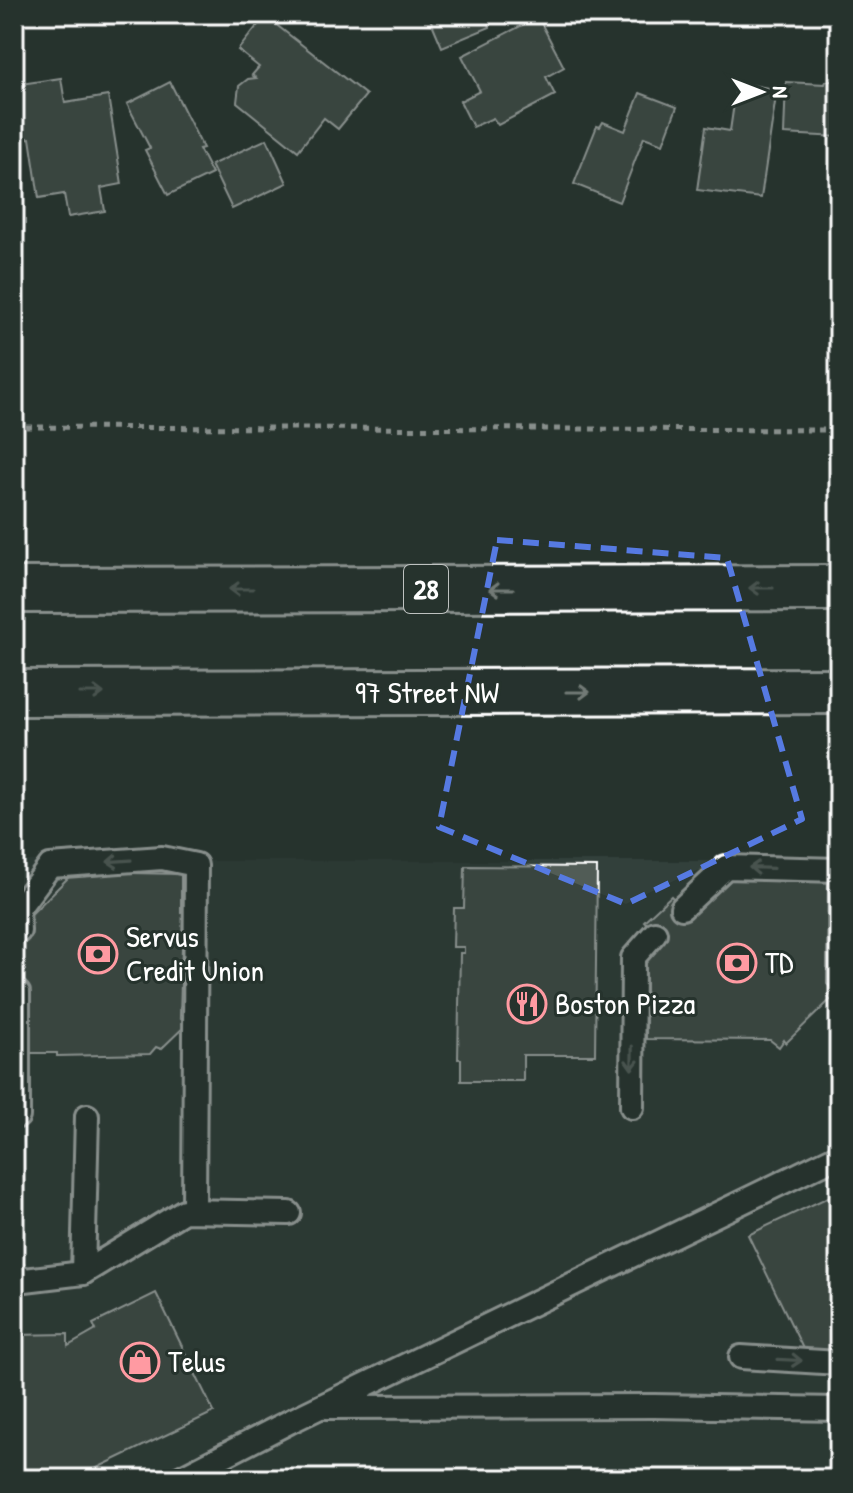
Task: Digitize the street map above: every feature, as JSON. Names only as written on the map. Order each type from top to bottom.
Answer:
[{"type":"main road","name":"28","points":[[14,590],[839,588]]},
{"type":"main road","name":"97 Street NW","points":[[14,693],[839,691]]},
{"type":"lane","points":[[19,931],[18,909],[50,866],[162,858],[196,865],[194,1211]]},
{"type":"lane","points":[[682,908],[726,867],[839,870]]},
{"type":"lane","points":[[632,1107],[633,958],[655,933]]},
{"type":"lane","points":[[18,993],[18,1116]]},
{"type":"lane","points":[[83,1273],[87,1116]]},
{"type":"lane","points":[[178,1479],[839,1155]]},
{"type":"lane","points":[[14,1273],[25,1280],[83,1273],[184,1211],[289,1213]]},
{"type":"lane","points":[[741,1357],[839,1363]]},
{"type":"lane","points":[[321,1407],[839,1409]]},
{"type":"path","points":[[14,427],[839,430]]},
{"type":"highlighted area","points":[[497,540],[727,558],[802,819],[626,904],[439,827]]},
{"type":"shaded area","points":[[14,861],[839,861],[839,1479],[14,1479]]},
{"type":"building","points":[[428,14],[485,14],[490,27],[442,47]]},
{"type":"building","points":[[265,16],[366,95],[338,129],[324,118],[298,151],[237,102],[239,86],[248,79],[256,78],[252,75],[259,67],[238,50]]},
{"type":"building","points":[[538,17],[564,67],[546,77],[555,95],[498,125],[493,118],[473,127],[460,101],[480,91],[462,56]]},
{"type":"building","points":[[61,78],[65,103],[108,96],[122,184],[101,188],[105,211],[68,217],[64,194],[39,198],[30,138],[19,139],[14,85]]},
{"type":"building","points":[[826,81],[839,81],[839,137],[784,134],[786,82],[825,84]]},
{"type":"building","points":[[170,82],[203,148],[199,149],[212,174],[168,195],[145,150],[150,148],[127,104]]},
{"type":"building","points":[[737,83],[777,89],[761,198],[697,190],[706,127],[730,131]]},
{"type":"building","points":[[640,93],[677,107],[663,144],[644,137],[619,202],[574,184],[597,126],[600,127],[603,122],[625,131]]},
{"type":"building","points":[[267,139],[287,183],[232,209],[211,165]]},
{"type":"building","name":"Boston Pizza","points":[[465,866],[597,867],[595,1055],[523,1055],[523,1081],[461,1081],[461,1059],[458,1059],[460,953],[464,953],[464,947],[453,947],[454,908],[464,908]]},
{"type":"building","name":"Servus Credit Union","points":[[73,873],[181,874],[180,1017],[187,1024],[161,1049],[156,1047],[150,1054],[57,1056],[57,1053],[28,1053],[14,993],[14,931]]},
{"type":"building","name":"TD","points":[[728,879],[828,879],[827,984],[835,991],[828,997],[830,1000],[779,1047],[770,1040],[646,1039],[646,959],[664,942],[644,921],[671,896],[690,916]]},
{"type":"building","points":[[839,1192],[839,1354],[806,1355],[748,1235]]},
{"type":"building","points":[[156,1293],[214,1412],[74,1479],[14,1479],[14,1335],[68,1334],[68,1346],[96,1330],[93,1324]]},
{"type":"place","name":"Servus Credit Union","points":[[98,954]]},
{"type":"place","name":"TD","points":[[737,963]]},
{"type":"place","name":"Boston Pizza","points":[[527,1004]]},
{"type":"place","name":"Telus","points":[[140,1362]]}]
